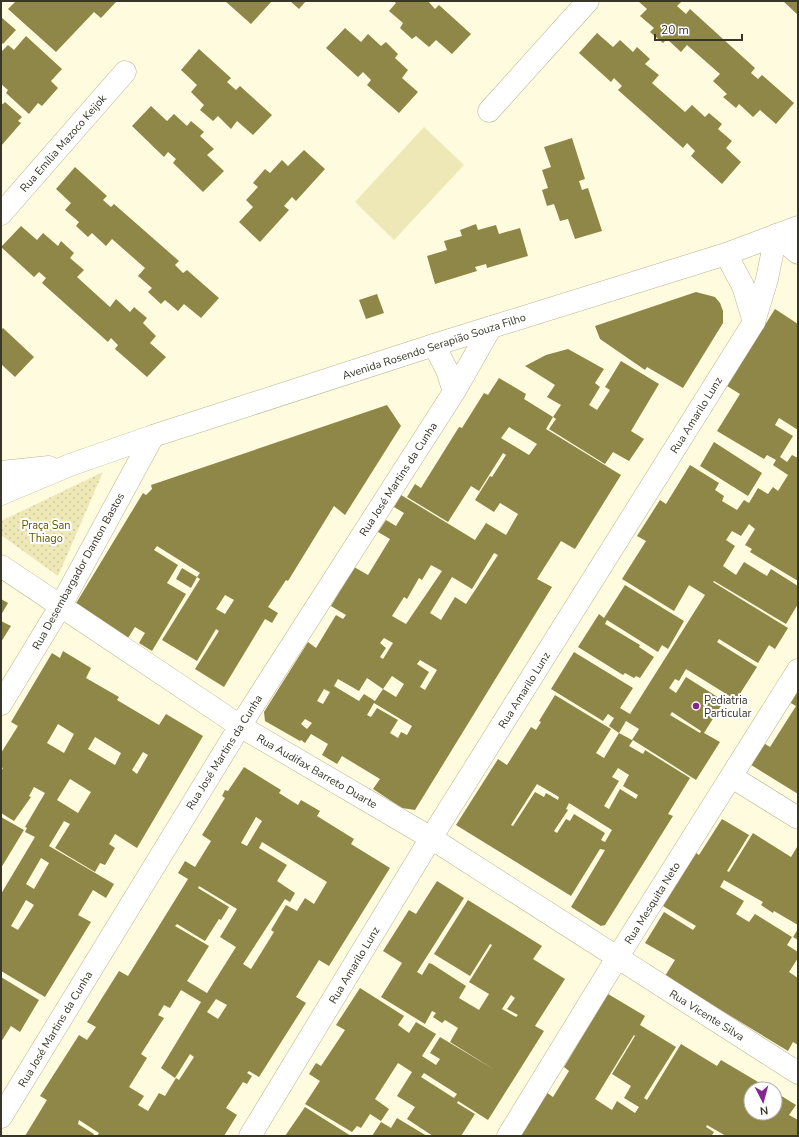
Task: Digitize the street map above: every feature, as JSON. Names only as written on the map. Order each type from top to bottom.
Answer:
[{"type":"street","points":[[489,111],[588,1]]},
{"type":"street","name":"Rua Emília Mazoco Keijok","points":[[1,214],[125,72]]},
{"type":"street","name":"Avenida Rosendo Serapião Souza Filho","points":[[1,494],[70,465],[153,436],[434,345],[726,254],[798,227]]},
{"type":"street","points":[[776,235],[798,253]]},
{"type":"street","name":"Rua Amarilo Lunz","points":[[250,1136],[431,838],[754,322],[767,279],[776,235]]},
{"type":"street","points":[[726,254],[743,286],[754,322]]},
{"type":"street","name":"Rua José Martins da Cunha","points":[[1,1117],[240,726],[454,392],[491,327]]},
{"type":"street","points":[[434,345],[447,370],[454,392]]},
{"type":"street","name":"Rua Desembargador Danton Bastos","points":[[1,704],[60,607],[153,436]]},
{"type":"street","name":"Avenida Rosendo Serapião Souza Filho","points":[[1,472],[70,465]]},
{"type":"street","name":"Rua Audifax Barreto Duarte","points":[[1,566],[60,607],[240,726],[431,838],[617,958]]},
{"type":"street","name":"Rua Mesquita Neto","points":[[508,1136],[617,958],[798,670]]},
{"type":"street","points":[[732,777],[798,818]]},
{"type":"street","name":"Rua Vicente Silva","points":[[617,958],[798,1073]]},
{"type":"green space","points":[[424,127],[464,165],[394,240],[355,202]]},
{"type":"green space","name":"Praça San Thiago","points":[[103,472],[58,576],[1,535],[1,521]]},
{"type":"building","points":[[16,1],[117,1],[101,18],[94,12],[56,52],[8,9]]},
{"type":"building","points":[[225,1],[272,1],[251,24]]},
{"type":"building","points":[[290,1],[306,1],[299,9]]},
{"type":"building","points":[[393,1],[428,1],[435,9],[439,5],[471,34],[452,54],[436,40],[429,47],[416,36],[412,39],[400,28],[403,23],[389,11],[396,3]]},
{"type":"building","points":[[638,1],[682,1],[677,6],[686,14],[690,9],[755,68],[751,73],[758,79],[762,75],[794,103],[776,124],[760,110],[753,117],[739,104],[736,108],[723,97],[727,94],[713,81],[720,74],[687,45],[681,52],[667,39],[663,43],[650,32],[654,28],[640,16],[647,9]]},
{"type":"building","points":[[783,1],[798,1],[798,15]]},
{"type":"building","points":[[1,17],[16,30],[3,44],[1,42]]},
{"type":"building","points":[[345,28],[361,42],[368,34],[381,46],[386,42],[398,54],[395,58],[408,70],[402,78],[418,92],[399,113],[367,85],[371,80],[363,72],[358,77],[326,48]]},
{"type":"building","points":[[597,33],[613,47],[620,40],[633,52],[637,47],[650,59],[645,64],[659,75],[652,83],[685,112],[692,105],[705,117],[709,113],[722,124],[718,129],[732,141],[726,148],[741,162],[722,184],[691,156],[695,151],[687,143],[683,148],[618,90],[622,86],[614,78],[611,82],[579,53]]},
{"type":"building","points":[[26,36],[62,69],[51,81],[58,88],[42,106],[38,103],[29,114],[6,93],[8,90],[1,84],[1,52],[8,45],[14,50]]},
{"type":"building","points":[[199,49],[231,78],[227,82],[236,90],[240,86],[272,115],[253,135],[237,121],[231,129],[218,116],[213,121],[200,110],[204,105],[191,92],[197,85],[181,70]]},
{"type":"building","points":[[5,102],[22,117],[18,121],[21,123],[1,146],[1,103],[3,104]]},
{"type":"building","points":[[151,106],[167,121],[174,114],[187,126],[191,121],[204,132],[200,136],[214,149],[207,155],[224,171],[203,192],[173,163],[176,159],[168,152],[164,157],[132,126]]},
{"type":"building","points":[[572,138],[585,179],[579,181],[582,190],[588,188],[602,231],[575,239],[568,219],[560,221],[554,204],[547,206],[542,190],[548,188],[542,170],[551,167],[544,147]]},
{"type":"building","points":[[304,150],[325,169],[296,201],[292,197],[284,206],[289,210],[260,242],[239,222],[253,207],[246,200],[258,187],[253,183],[265,169],[270,173],[282,160],[288,166]]},
{"type":"building","points":[[75,167],[107,196],[103,200],[111,207],[114,204],[179,261],[175,265],[183,273],[187,270],[219,298],[201,318],[184,304],[178,311],[165,300],[161,304],[148,292],[152,288],[138,276],[145,268],[112,239],[106,246],[92,233],[88,237],[76,226],[79,222],[65,210],[71,203],[56,189]]},
{"type":"building","points":[[476,224],[478,230],[496,225],[499,234],[520,228],[528,256],[487,268],[486,264],[475,267],[477,271],[435,284],[427,256],[447,250],[444,241],[462,236],[460,230]]},
{"type":"building","points":[[21,226],[37,240],[43,233],[58,246],[61,241],[74,253],[70,258],[84,270],[77,277],[110,307],[116,299],[130,312],[134,307],[147,318],[143,323],[156,336],[150,343],[166,357],[147,377],[115,349],[118,345],[111,338],[108,342],[42,283],[46,278],[39,272],[34,277],[1,247]]},
{"type":"building","points":[[696,292],[715,297],[720,303],[723,311],[723,323],[683,388],[647,367],[645,370],[600,339],[595,326]]},
{"type":"building","points":[[377,294],[384,313],[366,319],[359,300]]},
{"type":"building","points":[[775,309],[798,324],[798,430],[779,418],[775,425],[793,436],[780,457],[787,462],[792,455],[798,458],[798,581],[750,552],[752,549],[745,545],[755,529],[749,524],[741,536],[732,531],[726,540],[735,546],[723,566],[736,575],[744,562],[767,576],[771,569],[798,586],[798,604],[786,624],[714,581],[713,582],[788,628],[775,649],[769,645],[758,663],[719,639],[717,642],[757,667],[736,700],[686,669],[679,681],[675,679],[669,688],[676,693],[686,677],[724,701],[704,733],[720,742],[696,780],[633,740],[629,746],[643,754],[645,750],[690,778],[668,814],[673,816],[605,925],[601,926],[571,907],[605,850],[600,849],[571,896],[456,825],[498,759],[507,765],[531,727],[536,730],[541,722],[539,721],[555,695],[611,729],[596,753],[604,758],[619,733],[609,726],[614,718],[608,714],[603,721],[551,689],[574,652],[633,688],[620,708],[630,714],[705,595],[689,585],[674,611],[622,579],[646,541],[637,536],[660,500],[666,504],[690,465],[719,483],[715,490],[724,496],[722,501],[737,510],[744,500],[749,503],[758,488],[768,494],[773,487],[778,491],[788,475],[773,465],[776,460],[767,455],[764,459],[717,431],[740,394],[727,386]],"holes":[[[672,712],[701,731],[700,733],[670,715]],[[626,721],[639,729],[632,740],[619,733]],[[618,768],[629,775],[623,786],[638,795],[636,799],[620,789],[609,809],[604,806],[619,781],[612,777]],[[537,784],[559,797],[558,800],[546,793],[544,797],[535,792],[513,826],[511,825]],[[569,803],[612,830],[605,842],[601,840],[605,833],[574,814],[570,821],[566,819],[557,833],[554,831],[568,810],[566,809]]]},
{"type":"building","points":[[3,328],[34,357],[15,377],[1,364],[1,330]]},
{"type":"building","points":[[568,349],[604,369],[595,383],[600,387],[589,405],[597,410],[610,390],[605,387],[621,361],[659,384],[631,431],[644,439],[629,461],[613,452],[605,464],[549,429],[556,419],[553,417],[561,405],[547,397],[555,385],[525,366],[546,355]]},
{"type":"building","points":[[499,378],[526,394],[524,399],[553,417],[546,429],[621,475],[575,549],[561,541],[537,579],[552,587],[415,810],[402,808],[373,789],[380,779],[342,756],[337,764],[322,755],[328,744],[311,734],[305,743],[301,740],[300,741],[265,721],[264,712],[308,642],[316,648],[336,615],[343,619],[346,615],[331,606],[354,567],[368,575],[390,539],[378,532],[386,520],[396,526],[404,513],[394,507],[401,495],[475,540],[486,523],[506,535],[518,514],[500,503],[494,512],[475,500],[490,476],[492,477],[506,455],[503,453],[479,491],[471,486],[448,522],[407,497],[415,484],[421,488],[459,427],[462,428],[484,393],[488,395]],"holes":[[[509,427],[537,444],[529,455],[501,438]],[[494,553],[498,555],[466,604],[455,597],[441,620],[430,613],[452,577],[472,589]],[[431,565],[442,571],[406,624],[392,616],[404,597],[407,599],[419,578],[422,580]],[[384,638],[393,643],[383,659],[380,657],[386,648],[380,643]],[[420,660],[437,670],[425,690],[420,687],[429,672],[417,664]],[[392,676],[404,684],[396,697],[383,689]],[[367,678],[383,689],[375,701],[364,694],[359,701],[334,686],[338,679],[359,691]],[[324,689],[330,692],[323,704],[317,701]],[[374,703],[412,726],[407,735],[401,732],[398,738],[390,733],[398,720],[377,708],[371,717],[367,715]],[[305,719],[312,723],[307,729],[301,724]]]},
{"type":"building","points":[[387,405],[401,426],[345,515],[334,506],[288,581],[286,580],[268,607],[278,613],[272,623],[265,619],[224,687],[195,669],[219,631],[216,629],[197,661],[162,640],[200,579],[197,577],[200,573],[157,546],[154,550],[178,565],[167,583],[186,594],[152,651],[139,643],[145,633],[135,627],[126,641],[75,605],[143,493],[146,495],[152,489],[151,485]],"holes":[[[225,595],[234,600],[225,614],[216,609]]]},
{"type":"building","points":[[714,442],[762,473],[748,496],[700,466]]},
{"type":"building","points":[[182,568],[197,577],[191,588],[176,579]]},
{"type":"building","points":[[625,585],[684,621],[668,649],[662,645],[658,652],[607,620],[605,624],[640,645],[639,647],[654,657],[640,678],[636,676],[634,678],[625,673],[623,675],[578,647],[599,614],[604,618]]},
{"type":"building","points":[[1,599],[8,603],[1,615]]},
{"type":"building","points":[[1,621],[11,626],[1,642]]},
{"type":"building","points":[[63,651],[91,668],[86,678],[119,697],[117,700],[159,725],[166,714],[203,736],[137,848],[115,834],[109,844],[115,848],[105,865],[100,863],[95,872],[55,848],[70,824],[64,821],[49,846],[114,884],[106,898],[93,890],[78,915],[91,922],[45,997],[1,971],[1,894],[35,837],[25,832],[27,828],[25,827],[45,793],[34,787],[29,796],[31,797],[14,821],[1,813],[1,771],[3,768],[1,767],[1,753],[18,726],[11,722],[52,653],[60,658]],"holes":[[[58,724],[74,734],[64,753],[47,743]],[[95,737],[121,753],[115,765],[88,749]],[[143,752],[148,755],[137,774],[132,770]],[[70,779],[91,792],[78,813],[57,800]],[[41,858],[49,863],[34,889],[26,884]],[[26,900],[34,905],[18,930],[11,926]]]},
{"type":"building","points":[[796,690],[798,691],[798,794],[748,763],[762,742],[770,747],[796,706],[789,702]]},
{"type":"building","points":[[244,767],[281,790],[279,793],[298,805],[301,800],[320,811],[317,816],[354,839],[351,844],[390,868],[329,966],[319,960],[296,997],[306,1003],[259,1077],[249,1071],[247,1073],[252,1076],[247,1084],[243,1082],[226,1108],[237,1115],[224,1136],[97,1136],[99,1133],[79,1120],[78,1124],[94,1134],[93,1136],[25,1136],[47,1100],[40,1096],[79,1035],[87,1040],[96,1027],[87,1022],[119,971],[128,976],[188,879],[178,873],[185,861],[195,867],[211,841],[202,835],[225,798],[222,796],[225,790],[228,791]],"holes":[[[256,817],[262,821],[247,846],[241,843]],[[262,842],[327,882],[314,904],[305,898],[297,911],[286,905],[271,930],[274,932],[251,969],[243,964],[285,899],[290,902],[295,893],[277,881],[287,865],[259,848]],[[199,886],[237,909],[220,937],[236,947],[207,993],[187,981],[209,946],[175,926],[177,924],[205,941],[219,919],[221,920],[229,907],[198,888]],[[181,990],[201,1002],[161,1068],[175,1078],[190,1054],[194,1057],[179,1080],[176,1078],[165,1096],[159,1093],[148,1111],[138,1105],[144,1096],[129,1087],[147,1058],[141,1054],[164,1018],[158,1015],[164,1005],[170,1008]],[[216,999],[227,1005],[218,1019],[207,1012]]]},
{"type":"building","points":[[1,817],[24,830],[1,868]]},
{"type":"building","points":[[722,819],[749,835],[727,871],[729,872],[753,833],[791,857],[797,847],[798,848],[798,925],[774,911],[773,913],[761,905],[763,902],[724,880],[720,887],[744,901],[736,914],[749,922],[755,914],[792,937],[787,945],[798,952],[798,958],[789,972],[798,978],[798,1045],[793,1042],[788,1051],[665,976],[675,960],[645,943],[664,912],[693,930],[696,926],[663,906],[679,879],[692,850],[699,855]]},
{"type":"building","points":[[437,881],[464,898],[417,972],[422,975],[429,963],[432,964],[466,986],[459,998],[479,1010],[489,994],[469,982],[492,945],[490,944],[470,976],[434,954],[468,900],[542,946],[533,959],[565,979],[535,1026],[544,1031],[488,1120],[458,1101],[457,1103],[475,1114],[461,1136],[433,1136],[407,1119],[415,1107],[397,1096],[412,1072],[398,1063],[375,1099],[389,1109],[381,1121],[370,1114],[361,1128],[357,1126],[352,1132],[305,1104],[320,1081],[309,1074],[316,1063],[321,1066],[345,1030],[336,1025],[360,988],[404,1016],[398,1025],[409,1033],[416,1022],[436,1034],[422,1056],[436,1065],[440,1059],[430,1053],[440,1037],[495,1070],[450,1042],[458,1028],[445,1020],[442,1023],[433,1017],[436,1013],[432,1011],[425,1024],[381,997],[402,963],[383,951],[409,910],[416,914]],"holes":[[[511,995],[515,998],[507,1009],[518,1015],[516,1017],[502,1009]],[[424,1073],[457,1094],[454,1098],[421,1077]]]},
{"type":"building","points":[[798,929],[798,940],[793,937]]},
{"type":"building","points":[[1,977],[39,1000],[20,1032],[11,1026],[1,1042]]},
{"type":"building","points":[[608,994],[645,1016],[640,1025],[676,1047],[644,1098],[647,1100],[681,1044],[717,1066],[721,1060],[756,1081],[743,1081],[743,1121],[783,1121],[783,1097],[796,1105],[789,1115],[798,1120],[798,1136],[726,1136],[707,1125],[706,1127],[714,1132],[712,1135],[714,1136],[519,1136],[546,1092],[553,1097],[569,1071],[564,1067]],"holes":[[[634,1035],[635,1036],[612,1074],[631,1086],[624,1098],[639,1107],[635,1113],[617,1101],[612,1110],[595,1099]]]},
{"type":"building","points":[[305,1107],[351,1136],[285,1136]]},
{"type":"building","points":[[397,1118],[427,1136],[372,1136],[381,1122],[391,1128]]},
{"type":"place","name":"Pediatria Particular","points":[[696,706]]}]
